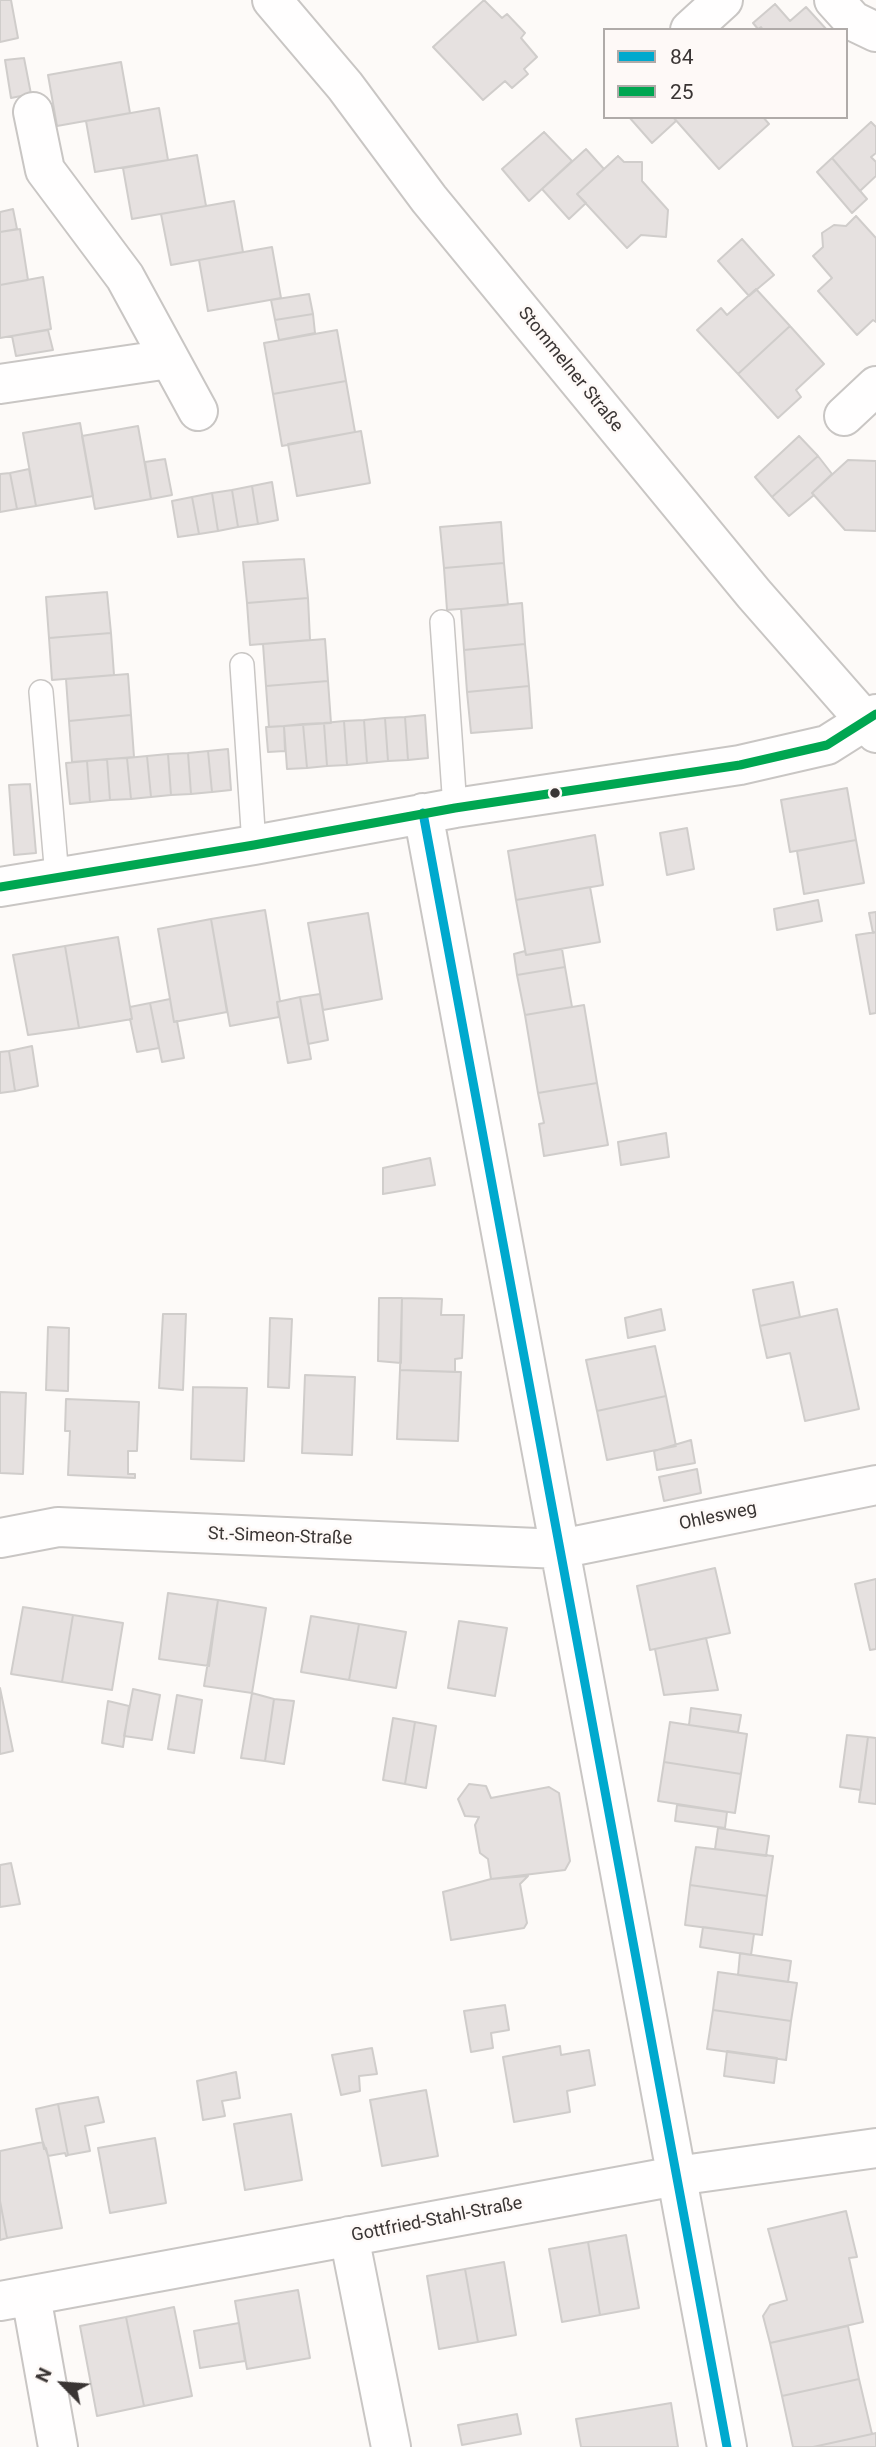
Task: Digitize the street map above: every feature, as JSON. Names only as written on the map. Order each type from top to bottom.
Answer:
[{"type":"street","name":"Stommelner Straße","points":[[272,0],[345,86],[429,199],[754,594],[872,723]]},
{"type":"street","points":[[692,28],[723,0]]},
{"type":"street","points":[[834,0],[853,21],[876,32]]},
{"type":"street","points":[[33,112],[45,170],[125,277],[198,411]]},
{"type":"street","points":[[0,384],[169,359]]},
{"type":"street","points":[[844,416],[876,386]]},
{"type":"street","points":[[0,887],[439,811],[740,765],[827,746],[872,723]]},
{"type":"street","points":[[439,811],[560,1549],[727,2447]]},
{"type":"street","name":"Ohlesweg","points":[[560,1549],[876,1485]]},
{"type":"street","name":"St.-Simeon-Straße","points":[[0,1538],[58,1527],[560,1549]]},
{"type":"street","name":"Gottfried-Stahl-Straße","points":[[16,2298],[676,2176],[876,2148]]},
{"type":"street","points":[[349,2236],[391,2447]]},
{"type":"street","points":[[16,2298],[58,2447]]},
{"type":"lane","points":[[439,811],[442,622]]},
{"type":"lane","points":[[242,665],[254,845]]},
{"type":"lane","points":[[41,692],[57,877]]},
{"type":"building","points":[[0,0],[11,0],[18,38],[0,42]]},
{"type":"building","points":[[484,0],[502,18],[507,14],[525,33],[521,38],[537,57],[524,69],[528,74],[512,88],[505,81],[483,100],[433,47]]},
{"type":"building","points":[[775,4],[790,21],[806,7],[825,28],[757,28],[753,23]]},
{"type":"building","points":[[24,58],[31,94],[11,98],[5,60]]},
{"type":"building","points":[[121,62],[130,113],[57,126],[48,75]]},
{"type":"building","points":[[159,108],[168,160],[95,172],[86,121]]},
{"type":"building","points":[[631,119],[674,119],[676,121],[652,143]]},
{"type":"building","points":[[675,119],[765,119],[769,124],[719,169]]},
{"type":"building","points":[[871,122],[876,127],[876,153],[871,157],[876,162],[876,176],[860,191],[832,158]]},
{"type":"building","points":[[544,132],[572,161],[529,201],[502,169]]},
{"type":"building","points":[[586,149],[604,169],[577,194],[586,203],[569,219],[542,189]]},
{"type":"building","points":[[197,155],[206,206],[132,219],[123,168]]},
{"type":"building","points":[[618,156],[624,162],[642,162],[642,181],[668,210],[666,237],[641,235],[627,248],[577,194]]},
{"type":"building","points":[[832,158],[867,199],[852,213],[817,172]]},
{"type":"building","points":[[234,201],[243,252],[171,265],[161,214]]},
{"type":"building","points":[[13,209],[17,229],[0,232],[0,212]]},
{"type":"building","points":[[856,216],[876,238],[876,322],[873,320],[857,335],[818,291],[832,278],[813,256],[823,247],[822,233],[834,225],[846,226]]},
{"type":"building","points":[[20,229],[28,280],[0,285],[0,232]]},
{"type":"building","points":[[742,239],[774,275],[749,296],[718,261]]},
{"type":"building","points":[[272,247],[281,298],[208,311],[199,260]]},
{"type":"building","points":[[43,277],[51,329],[0,338],[0,285]]},
{"type":"building","points":[[756,289],[790,326],[738,374],[697,330],[721,308],[727,315]]},
{"type":"building","points":[[309,294],[313,314],[275,320],[271,300]]},
{"type":"building","points":[[313,314],[315,333],[279,340],[275,320]]},
{"type":"building","points":[[790,326],[824,364],[796,390],[801,397],[778,418],[738,374]]},
{"type":"building","points":[[48,330],[53,350],[16,356],[12,336]]},
{"type":"building","points":[[337,330],[346,381],[273,394],[264,343]]},
{"type":"building","points":[[346,381],[355,432],[282,446],[273,394]]},
{"type":"building","points":[[80,423],[93,496],[36,506],[23,433]]},
{"type":"building","points":[[138,426],[151,499],[95,509],[82,436]]},
{"type":"building","points":[[361,431],[370,483],[297,496],[288,444]]},
{"type":"building","points":[[799,436],[818,456],[772,497],[755,477]]},
{"type":"building","points":[[818,456],[832,474],[812,493],[814,495],[789,516],[772,497]]},
{"type":"building","points":[[165,459],[172,495],[151,499],[145,462]]},
{"type":"building","points":[[848,460],[876,461],[876,531],[845,530],[812,493]]},
{"type":"building","points":[[29,469],[36,506],[17,509],[10,473]]},
{"type":"building","points":[[10,473],[17,509],[0,512],[0,474]]},
{"type":"building","points":[[272,482],[278,520],[258,524],[252,486]]},
{"type":"building","points":[[252,486],[258,524],[238,527],[232,490]]},
{"type":"building","points":[[232,490],[238,527],[218,531],[212,493]]},
{"type":"building","points":[[212,493],[218,531],[199,534],[192,497]]},
{"type":"building","points":[[192,497],[199,534],[178,537],[172,501]]},
{"type":"building","points":[[501,522],[504,563],[444,568],[440,527]]},
{"type":"building","points":[[304,559],[308,598],[247,603],[243,562]]},
{"type":"building","points":[[504,563],[508,605],[447,610],[444,568]]},
{"type":"building","points":[[107,592],[111,633],[49,638],[46,597]]},
{"type":"building","points":[[308,598],[310,640],[250,645],[247,603]]},
{"type":"building","points":[[522,603],[525,644],[464,650],[461,609]]},
{"type":"building","points":[[111,633],[114,675],[52,680],[49,638]]},
{"type":"building","points":[[325,639],[328,681],[266,686],[263,644]]},
{"type":"building","points":[[525,644],[529,686],[467,692],[464,650]]},
{"type":"building","points":[[128,674],[131,715],[69,721],[66,679]]},
{"type":"building","points":[[328,681],[331,723],[269,727],[266,686]]},
{"type":"building","points":[[529,686],[532,728],[471,733],[467,692]]},
{"type":"building","points":[[131,715],[134,757],[72,762],[69,721]]},
{"type":"building","points":[[425,715],[428,758],[408,760],[405,717]]},
{"type":"building","points":[[405,717],[408,760],[388,761],[385,718]]},
{"type":"building","points":[[385,718],[388,761],[367,763],[364,720]]},
{"type":"building","points":[[364,720],[367,763],[347,765],[344,721]]},
{"type":"building","points":[[344,721],[347,765],[327,766],[324,723]]},
{"type":"building","points":[[324,723],[327,766],[307,768],[303,724]]},
{"type":"building","points":[[303,724],[307,768],[287,769],[284,726]]},
{"type":"building","points":[[284,726],[285,751],[268,752],[266,727]]},
{"type":"building","points":[[228,749],[231,790],[212,792],[208,751]]},
{"type":"building","points":[[208,751],[212,792],[191,794],[188,753]]},
{"type":"building","points":[[188,753],[191,794],[171,795],[168,754]]},
{"type":"building","points":[[168,754],[171,795],[151,797],[147,756]]},
{"type":"building","points":[[147,756],[151,797],[131,799],[127,758]]},
{"type":"building","points":[[127,758],[131,799],[110,800],[107,759]]},
{"type":"building","points":[[107,759],[110,800],[90,802],[87,761]]},
{"type":"building","points":[[87,761],[90,802],[70,804],[66,763]]},
{"type":"building","points":[[30,784],[36,853],[14,855],[9,785]]},
{"type":"building","points":[[847,788],[856,840],[790,852],[781,800]]},
{"type":"building","points":[[687,828],[694,869],[667,875],[660,833]]},
{"type":"building","points":[[595,835],[603,885],[516,900],[508,851]]},
{"type":"building","points":[[856,840],[864,883],[804,894],[797,851]]},
{"type":"building","points":[[590,887],[600,942],[526,955],[516,900]]},
{"type":"building","points":[[818,900],[822,921],[777,930],[774,909]]},
{"type":"building","points":[[265,910],[280,1001],[277,1002],[279,1017],[230,1026],[211,919]]},
{"type":"building","points":[[876,912],[876,932],[873,933],[869,913]]},
{"type":"building","points":[[368,913],[382,999],[323,1010],[308,923]]},
{"type":"building","points":[[211,919],[227,1012],[174,1022],[158,929]]},
{"type":"building","points":[[876,932],[876,1013],[870,1014],[856,935]]},
{"type":"building","points":[[118,937],[132,1019],[79,1028],[65,946]]},
{"type":"building","points":[[65,946],[79,1028],[28,1035],[13,955]]},
{"type":"building","points":[[562,949],[565,967],[517,975],[514,954],[525,951],[526,955]]},
{"type":"building","points":[[565,967],[572,1007],[525,1015],[517,975]]},
{"type":"building","points":[[320,994],[328,1040],[308,1044],[300,997]]},
{"type":"building","points":[[300,997],[311,1059],[288,1063],[277,1002]]},
{"type":"building","points":[[170,999],[184,1058],[162,1062],[150,1003]]},
{"type":"building","points":[[150,1003],[159,1048],[137,1052],[130,1007]]},
{"type":"building","points":[[584,1005],[597,1083],[538,1093],[525,1015]]},
{"type":"building","points":[[32,1046],[38,1086],[15,1091],[9,1051]]},
{"type":"building","points":[[9,1051],[15,1091],[0,1093],[0,1052]]},
{"type":"building","points":[[597,1083],[608,1145],[544,1156],[539,1124],[544,1123],[538,1093]]},
{"type":"building","points":[[666,1133],[669,1157],[621,1165],[618,1142]]},
{"type":"building","points":[[430,1158],[435,1185],[383,1194],[383,1168]]},
{"type":"building","points":[[793,1282],[800,1317],[760,1326],[753,1290]]},
{"type":"building","points":[[379,1298],[402,1298],[401,1363],[378,1361]]},
{"type":"building","points":[[402,1298],[442,1299],[441,1315],[464,1315],[462,1358],[455,1359],[455,1372],[400,1370]]},
{"type":"building","points":[[661,1309],[665,1330],[628,1338],[625,1318]]},
{"type":"building","points":[[837,1309],[859,1409],[805,1421],[790,1353],[767,1358],[760,1326]]},
{"type":"building","points":[[163,1314],[186,1314],[183,1390],[159,1388]]},
{"type":"building","points":[[270,1318],[292,1319],[289,1388],[268,1387]]},
{"type":"building","points":[[48,1327],[69,1328],[68,1391],[46,1390]]},
{"type":"building","points":[[655,1346],[666,1396],[597,1411],[586,1360]]},
{"type":"building","points":[[400,1370],[461,1372],[458,1441],[397,1439]]},
{"type":"building","points":[[305,1375],[355,1377],[352,1455],[302,1453]]},
{"type":"building","points":[[193,1387],[247,1388],[244,1461],[191,1459]]},
{"type":"building","points":[[0,1392],[26,1393],[23,1474],[0,1473]]},
{"type":"building","points":[[666,1396],[676,1446],[607,1460],[597,1411]]},
{"type":"building","points":[[66,1399],[139,1402],[137,1451],[128,1451],[128,1474],[135,1474],[135,1478],[68,1475],[70,1431],[65,1431]]},
{"type":"building","points":[[691,1440],[695,1463],[657,1470],[654,1451]]},
{"type":"building","points":[[697,1469],[701,1493],[664,1501],[659,1477]]},
{"type":"building","points":[[715,1568],[730,1633],[650,1650],[637,1586]]},
{"type":"building","points":[[876,1579],[876,1649],[870,1650],[855,1584]]},
{"type":"building","points":[[168,1593],[218,1600],[209,1666],[159,1659]]},
{"type":"building","points":[[218,1600],[266,1608],[252,1693],[204,1686]]},
{"type":"building","points":[[23,1607],[73,1615],[62,1682],[11,1674]]},
{"type":"building","points":[[73,1615],[123,1623],[112,1690],[62,1682]]},
{"type":"building","points":[[311,1616],[359,1624],[349,1680],[301,1672]]},
{"type":"building","points":[[459,1621],[507,1628],[495,1696],[448,1688]]},
{"type":"building","points":[[359,1624],[406,1632],[396,1688],[349,1680]]},
{"type":"building","points":[[706,1638],[718,1690],[664,1695],[655,1649]]},
{"type":"building","points":[[0,1688],[13,1751],[0,1754]]},
{"type":"building","points":[[133,1689],[160,1695],[152,1740],[124,1736]]},
{"type":"building","points":[[252,1693],[274,1699],[265,1761],[241,1758]]},
{"type":"building","points":[[177,1695],[202,1700],[194,1753],[168,1749]]},
{"type":"building","points":[[274,1699],[294,1701],[284,1764],[265,1761]]},
{"type":"building","points":[[108,1701],[129,1706],[123,1747],[102,1743]]},
{"type":"building","points":[[691,1708],[741,1715],[738,1732],[689,1725]]},
{"type":"building","points":[[393,1718],[415,1722],[405,1784],[383,1780]]},
{"type":"building","points":[[415,1722],[436,1726],[426,1788],[405,1784]]},
{"type":"building","points":[[670,1722],[747,1734],[741,1774],[664,1762]]},
{"type":"building","points":[[847,1735],[868,1737],[861,1790],[840,1787]]},
{"type":"building","points":[[868,1737],[876,1738],[876,1804],[859,1802]]},
{"type":"building","points":[[664,1762],[741,1774],[735,1813],[658,1801]]},
{"type":"building","points":[[469,1784],[486,1786],[491,1798],[549,1787],[559,1793],[570,1861],[565,1870],[491,1879],[488,1859],[480,1853],[475,1825],[479,1817],[465,1816],[458,1799]]},
{"type":"building","points":[[677,1805],[727,1812],[725,1828],[675,1821]]},
{"type":"building","points":[[718,1828],[769,1836],[766,1856],[715,1849]]},
{"type":"building","points":[[696,1847],[773,1856],[767,1896],[690,1885]]},
{"type":"building","points":[[11,1863],[20,1904],[0,1907],[0,1865]]},
{"type":"building","points":[[528,1876],[520,1884],[527,1923],[524,1928],[451,1940],[443,1892],[491,1879]]},
{"type":"building","points":[[690,1885],[767,1896],[762,1935],[685,1925]]},
{"type":"building","points":[[703,1927],[754,1934],[751,1955],[700,1947]]},
{"type":"building","points":[[740,1953],[791,1961],[788,1982],[738,1975]]},
{"type":"building","points":[[718,1972],[797,1983],[791,2021],[713,2010]]},
{"type":"building","points":[[505,2005],[509,2030],[491,2033],[493,2048],[471,2052],[464,2011]]},
{"type":"building","points":[[713,2010],[791,2021],[786,2060],[707,2049]]},
{"type":"building","points":[[560,2046],[561,2055],[589,2050],[595,2085],[567,2091],[570,2112],[514,2122],[503,2057]]},
{"type":"building","points":[[372,2048],[377,2074],[359,2076],[360,2091],[341,2095],[332,2055]]},
{"type":"building","points":[[727,2051],[777,2058],[774,2083],[724,2076]]},
{"type":"building","points":[[236,2072],[240,2098],[222,2101],[225,2116],[203,2120],[197,2081]]},
{"type":"building","points":[[426,2090],[438,2156],[382,2166],[370,2100]]},
{"type":"building","points":[[98,2097],[104,2122],[85,2126],[90,2151],[68,2155],[58,2104]]},
{"type":"building","points":[[58,2104],[68,2155],[65,2153],[48,2156],[46,2148],[44,2149],[36,2109]]},
{"type":"building","points":[[291,2114],[302,2180],[245,2190],[234,2124]]},
{"type":"building","points":[[155,2138],[166,2203],[110,2213],[98,2148]]},
{"type":"building","points":[[43,2142],[62,2228],[7,2238],[0,2201],[0,2151]]},
{"type":"building","points":[[0,2201],[7,2238],[0,2240]]},
{"type":"building","points":[[846,2211],[857,2257],[849,2258],[863,2322],[770,2343],[763,2316],[770,2305],[787,2300],[768,2229]]},
{"type":"building","points":[[626,2235],[639,2308],[600,2315],[588,2242]]},
{"type":"building","points":[[588,2242],[600,2315],[562,2322],[549,2249]]},
{"type":"building","points":[[504,2262],[516,2335],[478,2342],[465,2269]]},
{"type":"building","points":[[465,2269],[478,2342],[439,2349],[427,2276]]},
{"type":"building","points":[[298,2290],[310,2358],[247,2369],[235,2301]]},
{"type":"building","points":[[174,2307],[192,2396],[144,2406],[126,2317]]},
{"type":"building","points":[[126,2317],[144,2406],[97,2416],[80,2326]]},
{"type":"building","points":[[239,2323],[245,2361],[200,2368],[194,2331]]},
{"type":"building","points":[[848,2326],[859,2379],[782,2396],[770,2343]]},
{"type":"building","points":[[859,2379],[872,2434],[813,2447],[793,2447],[782,2396]]},
{"type":"building","points":[[671,2403],[678,2447],[581,2447],[576,2419]]},
{"type":"building","points":[[517,2414],[521,2434],[462,2445],[458,2425]]},
{"type":"building","points":[[876,2433],[876,2447],[813,2447],[872,2434]]},
{"type":"transit line","name":"25","points":[[0,887],[455,808],[740,765],[827,745],[876,714]]},
{"type":"transit line","name":"84","points":[[423,813],[727,2447]]}]
